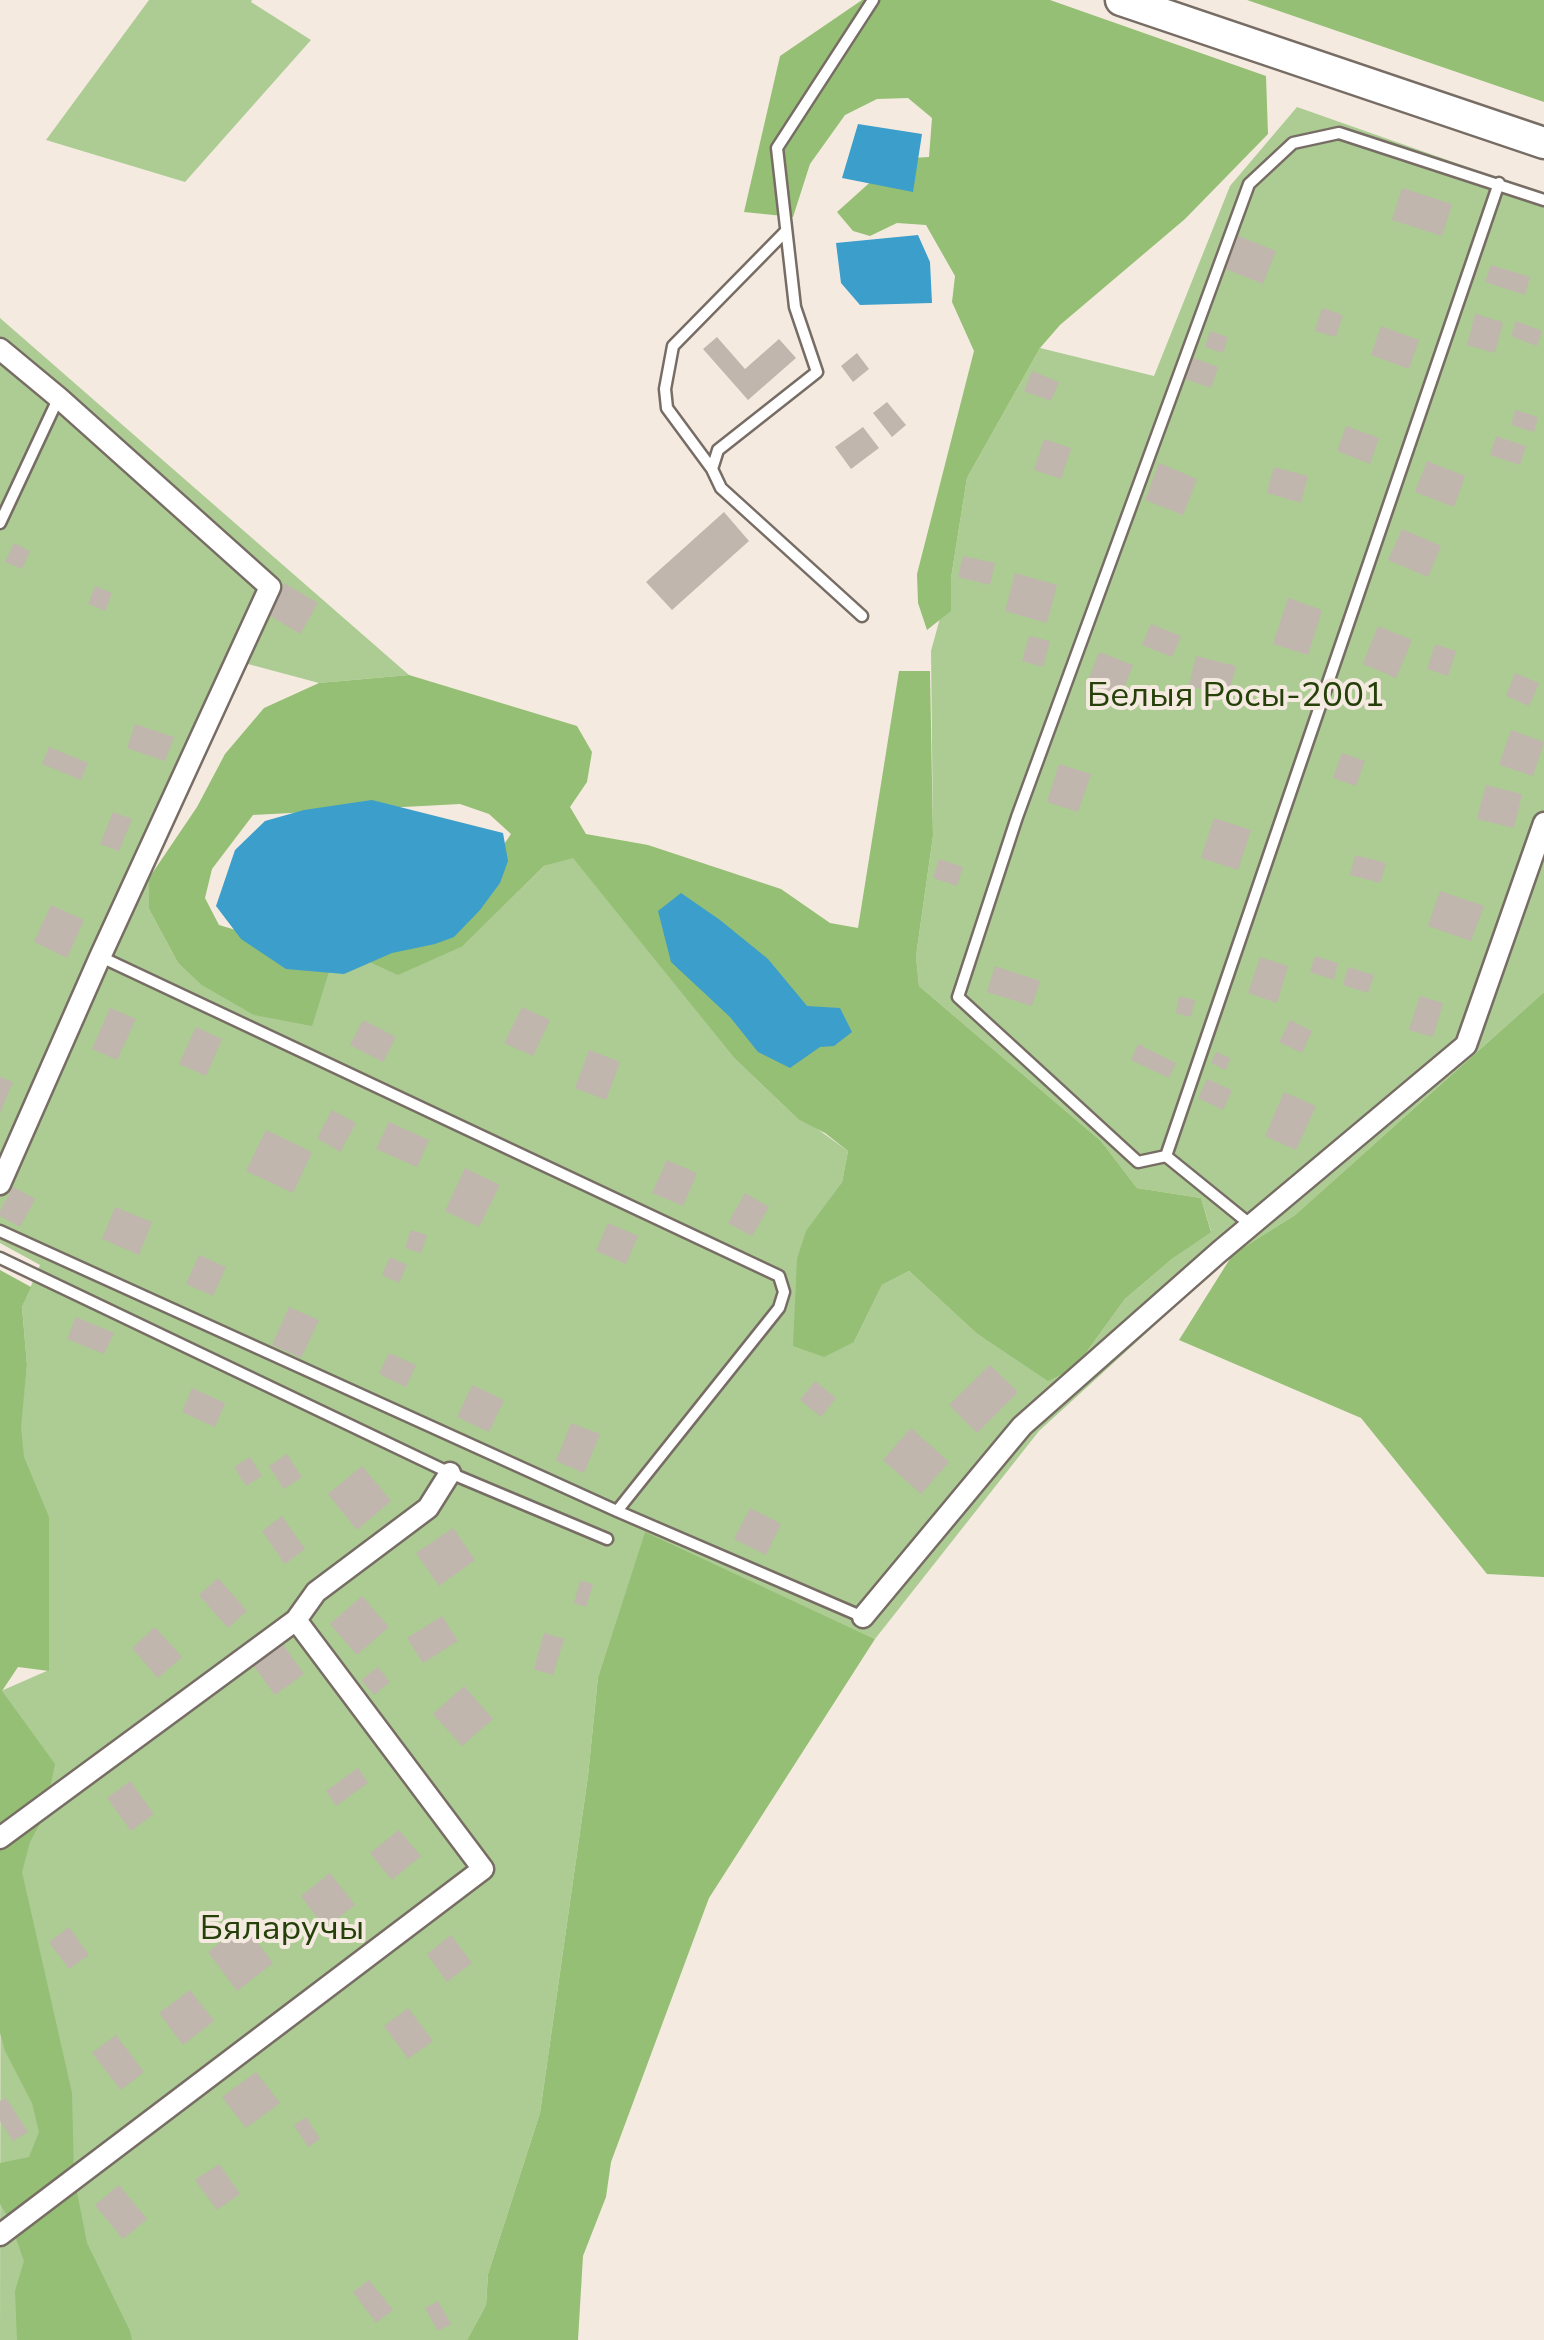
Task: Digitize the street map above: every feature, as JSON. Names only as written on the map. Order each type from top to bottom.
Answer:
[{"type":"main road","points":[[1121,0],[1544,143]]},
{"type":"street","points":[[0,349],[270,587],[0,1184]]},
{"type":"street","points":[[863,1617],[1022,1426],[1251,1225],[1466,1045],[1544,822]]},
{"type":"street","points":[[0,1838],[296,1620],[316,1592],[428,1508],[450,1473]]},
{"type":"street","points":[[0,2235],[483,1869],[296,1620]]},
{"type":"lane","points":[[712,470],[718,450],[817,372],[794,307],[777,148],[873,0]]},
{"type":"lane","points":[[1166,1156],[1138,1162],[958,997],[1016,817],[1248,184],[1292,143],[1339,133],[1544,200]]},
{"type":"lane","points":[[1166,1156],[1500,184]]},
{"type":"lane","points":[[786,231],[673,346],[664,389],[667,408],[721,488],[862,616]]},
{"type":"lane","points":[[0,524],[59,398]]},
{"type":"lane","points":[[100,957],[779,1276],[784,1292],[779,1308],[618,1510]]},
{"type":"lane","points":[[1166,1156],[1251,1225]]},
{"type":"lane","points":[[0,1230],[863,1617]]},
{"type":"lane","points":[[0,1258],[450,1473],[607,1538]]},
{"type":"green space","points":[[149,0],[252,0],[311,40],[185,182],[46,140]]},
{"type":"green space","points":[[862,0],[1050,0],[1266,76],[1268,134],[1185,219],[1060,325],[1040,348],[967,478],[951,578],[951,611],[927,630],[918,603],[917,574],[974,351],[952,302],[955,276],[926,225],[897,223],[870,236],[853,231],[837,212],[896,159],[929,157],[932,118],[908,98],[877,99],[845,115],[810,164],[793,217],[744,212],[780,56]]},
{"type":"green space","points":[[1247,0],[1544,0],[1544,102]]},
{"type":"green space","name":"Белыя Росы-2001","points":[[1297,107],[1544,194],[1544,992],[1295,1215],[1233,1254],[1039,1431],[875,1639],[645,1533],[598,1677],[588,1776],[540,2113],[488,2274],[486,2305],[467,2340],[0,2340],[1,1691],[49,1670],[49,1517],[16,1462],[27,1365],[22,1307],[40,1265],[0,1243],[0,318],[409,675],[319,683],[248,664],[149,878],[149,909],[178,963],[200,984],[333,959],[463,946],[544,866],[573,857],[734,1058],[799,1120],[848,1151],[842,1182],[812,1224],[854,1342],[882,1285],[909,1271],[975,1332],[1075,1368],[1125,1299],[1211,1231],[1201,1198],[1137,1188],[1101,1141],[919,986],[916,956],[933,836],[931,651],[951,578],[967,478],[1040,348],[1154,376],[1230,186]]},
{"type":"green space","points":[[899,671],[930,671],[933,836],[916,956],[919,986],[1101,1141],[1137,1188],[1201,1198],[1211,1232],[1125,1299],[1075,1368],[1048,1381],[975,1332],[909,1271],[882,1285],[854,1342],[824,1357],[793,1346],[797,1259],[806,1231],[842,1182],[848,1151],[799,1120],[734,1058],[573,858],[544,866],[463,946],[398,975],[345,951],[479,881],[511,834],[489,814],[460,804],[253,815],[212,869],[205,898],[219,925],[333,959],[312,1026],[254,1015],[200,984],[178,963],[149,909],[149,878],[197,807],[225,754],[264,708],[319,683],[409,675],[577,726],[592,752],[587,782],[570,807],[586,834],[648,845],[781,889],[830,923],[858,928]]},
{"type":"green space","points":[[1544,992],[1544,1577],[1487,1574],[1361,1418],[1179,1340],[1233,1254],[1295,1215]]},
{"type":"green space","points":[[0,1270],[31,1287],[22,1307],[27,1365],[21,1427],[24,1457],[49,1517],[49,1671],[18,1667],[2,1691],[55,1764],[44,1816],[30,1842],[22,1872],[72,2093],[74,2177],[87,2243],[132,2340],[17,2340],[15,2291],[24,2261],[0,2204],[0,2163],[29,2157],[39,2132],[32,2103],[0,2033]]},
{"type":"green space","points":[[645,1532],[875,1639],[709,1898],[611,2162],[606,2197],[583,2256],[578,2340],[467,2340],[486,2305],[488,2274],[540,2113],[588,1776],[598,1677]]},
{"type":"water","points":[[858,124],[922,134],[913,192],[842,178]]},
{"type":"water","points":[[918,235],[930,262],[932,303],[860,305],[841,283],[836,243]]},
{"type":"water","points":[[372,800],[503,833],[508,861],[500,883],[480,910],[454,937],[392,953],[344,974],[286,969],[241,939],[216,906],[235,850],[265,821],[304,810]]},
{"type":"water","points":[[681,893],[768,959],[807,1006],[840,1008],[852,1032],[834,1046],[820,1047],[790,1068],[758,1052],[730,1017],[671,962],[658,911]]},
{"type":"building","points":[[1402,188],[1452,204],[1442,236],[1392,220]]},
{"type":"building","points":[[1236,235],[1276,251],[1263,284],[1223,268]]},
{"type":"building","points":[[1491,265],[1530,277],[1525,295],[1485,282]]},
{"type":"building","points":[[1322,308],[1343,315],[1336,337],[1315,331]]},
{"type":"building","points":[[1475,314],[1503,322],[1495,353],[1467,345]]},
{"type":"building","points":[[1516,321],[1542,331],[1537,346],[1511,336]]},
{"type":"building","points":[[1381,326],[1419,340],[1409,369],[1371,355]]},
{"type":"building","points":[[1210,331],[1228,337],[1223,353],[1205,347]]},
{"type":"building","points":[[717,337],[745,369],[779,339],[796,358],[748,400],[703,349]]},
{"type":"building","points":[[857,353],[869,369],[853,382],[841,366]]},
{"type":"building","points":[[1191,357],[1218,367],[1211,388],[1183,378]]},
{"type":"building","points":[[1032,371],[1059,382],[1051,401],[1024,391]]},
{"type":"building","points":[[887,402],[906,425],[892,437],[873,413]]},
{"type":"building","points":[[1515,410],[1538,417],[1534,432],[1511,425]]},
{"type":"building","points":[[1346,426],[1379,438],[1370,464],[1337,451]]},
{"type":"building","points":[[863,427],[879,448],[851,469],[835,447]]},
{"type":"building","points":[[1496,436],[1526,446],[1520,465],[1490,455]]},
{"type":"building","points":[[1044,439],[1071,448],[1061,479],[1034,470]]},
{"type":"building","points":[[1427,461],[1465,476],[1454,507],[1415,492]]},
{"type":"building","points":[[1159,463],[1197,479],[1183,515],[1145,500]]},
{"type":"building","points":[[1274,467],[1308,476],[1301,503],[1267,493]]},
{"type":"building","points":[[724,512],[749,541],[672,610],[646,582]]},
{"type":"building","points":[[1402,529],[1441,546],[1428,577],[1388,560]]},
{"type":"building","points":[[14,543],[30,551],[22,569],[5,562]]},
{"type":"building","points":[[963,556],[995,563],[990,585],[958,577]]},
{"type":"building","points":[[1015,573],[1057,585],[1047,623],[1005,611]]},
{"type":"building","points":[[284,583],[318,603],[300,634],[266,613]]},
{"type":"building","points":[[95,586],[112,593],[105,611],[88,604]]},
{"type":"building","points":[[1288,598],[1322,610],[1308,655],[1273,644]]},
{"type":"building","points":[[1151,624],[1181,636],[1172,657],[1142,645]]},
{"type":"building","points":[[1378,626],[1412,640],[1396,678],[1363,664]]},
{"type":"building","points":[[1029,636],[1050,641],[1043,667],[1022,661]]},
{"type":"building","points":[[1435,644],[1456,651],[1448,676],[1427,669]]},
{"type":"building","points":[[1099,652],[1133,665],[1120,699],[1086,686]]},
{"type":"building","points":[[1196,656],[1236,666],[1228,696],[1189,686]]},
{"type":"building","points":[[1515,673],[1539,683],[1529,706],[1506,696]]},
{"type":"building","points":[[135,724],[174,737],[165,761],[127,748]]},
{"type":"building","points":[[1511,730],[1544,742],[1533,776],[1499,765]]},
{"type":"building","points":[[49,747],[88,763],[81,780],[42,764]]},
{"type":"building","points":[[1342,753],[1365,761],[1356,786],[1333,778]]},
{"type":"building","points":[[1059,764],[1091,774],[1078,812],[1047,802]]},
{"type":"building","points":[[1486,785],[1522,794],[1514,828],[1477,819]]},
{"type":"building","points":[[113,812],[132,819],[119,851],[100,844]]},
{"type":"building","points":[[1214,818],[1251,830],[1238,870],[1201,858]]},
{"type":"building","points":[[1355,855],[1386,863],[1380,883],[1350,875]]},
{"type":"building","points":[[939,859],[963,867],[957,886],[933,878]]},
{"type":"building","points":[[1440,891],[1484,906],[1471,941],[1428,926]]},
{"type":"building","points":[[51,905],[84,920],[67,958],[34,942]]},
{"type":"building","points":[[1315,956],[1338,963],[1334,980],[1310,972]]},
{"type":"building","points":[[1260,957],[1288,966],[1277,1003],[1248,993]]},
{"type":"building","points":[[995,966],[1040,981],[1032,1006],[987,992]]},
{"type":"building","points":[[1348,967],[1374,975],[1368,993],[1343,985]]},
{"type":"building","points":[[1179,996],[1195,1000],[1191,1017],[1176,1013]]},
{"type":"building","points":[[1420,996],[1443,1003],[1433,1037],[1409,1030]]},
{"type":"building","points":[[522,1007],[550,1020],[533,1056],[504,1043]]},
{"type":"building","points":[[110,1008],[136,1019],[117,1060],[92,1049]]},
{"type":"building","points":[[363,1020],[396,1037],[383,1062],[350,1045]]},
{"type":"building","points":[[1290,1020],[1312,1031],[1302,1053],[1279,1042]]},
{"type":"building","points":[[196,1027],[222,1039],[206,1076],[179,1064]]},
{"type":"building","points":[[1138,1044],[1176,1063],[1169,1078],[1131,1060]]},
{"type":"building","points":[[589,1050],[620,1062],[606,1100],[575,1088]]},
{"type":"building","points":[[1216,1052],[1230,1058],[1226,1070],[1211,1063]]},
{"type":"building","points":[[0,1077],[13,1082],[0,1113]]},
{"type":"building","points":[[1207,1079],[1232,1090],[1223,1110],[1198,1098]]},
{"type":"building","points":[[1284,1092],[1316,1106],[1296,1150],[1265,1136]]},
{"type":"building","points":[[332,1110],[356,1123],[340,1152],[317,1138]]},
{"type":"building","points":[[389,1122],[429,1140],[417,1167],[376,1149]]},
{"type":"building","points":[[266,1130],[312,1152],[293,1193],[246,1171]]},
{"type":"building","points":[[667,1160],[697,1173],[683,1206],[652,1193]]},
{"type":"building","points":[[465,1168],[500,1185],[479,1227],[445,1211]]},
{"type":"building","points":[[13,1187],[35,1199],[20,1227],[0,1216]]},
{"type":"building","points":[[745,1193],[769,1207],[752,1236],[728,1223]]},
{"type":"building","points":[[115,1207],[152,1222],[139,1255],[102,1239]]},
{"type":"building","points":[[608,1223],[638,1236],[626,1264],[596,1251]]},
{"type":"building","points":[[411,1230],[427,1235],[421,1253],[405,1248]]},
{"type":"building","points":[[199,1255],[226,1267],[213,1296],[186,1284]]},
{"type":"building","points":[[390,1257],[407,1265],[399,1283],[382,1275]]},
{"type":"building","points":[[289,1307],[319,1320],[301,1358],[272,1345]]},
{"type":"building","points":[[76,1317],[114,1333],[104,1354],[67,1339]]},
{"type":"building","points":[[389,1353],[416,1365],[406,1387],[379,1374]]},
{"type":"building","points":[[990,1365],[1018,1392],[977,1433],[949,1405]]},
{"type":"building","points":[[815,1381],[836,1398],[821,1417],[800,1400]]},
{"type":"building","points":[[472,1385],[504,1400],[489,1432],[457,1417]]},
{"type":"building","points":[[192,1388],[225,1403],[215,1427],[182,1412]]},
{"type":"building","points":[[571,1423],[600,1434],[584,1473],[556,1461]]},
{"type":"building","points":[[911,1428],[949,1462],[921,1494],[883,1460]]},
{"type":"building","points":[[287,1454],[302,1477],[284,1489],[269,1466]]},
{"type":"building","points":[[250,1457],[262,1476],[246,1486],[234,1467]]},
{"type":"building","points":[[362,1466],[391,1501],[357,1530],[328,1494]]},
{"type":"building","points":[[750,1508],[781,1524],[766,1555],[734,1539]]},
{"type":"building","points":[[282,1516],[305,1549],[285,1564],[262,1531]]},
{"type":"building","points":[[453,1528],[475,1560],[439,1586],[416,1553]]},
{"type":"building","points":[[218,1578],[247,1611],[228,1628],[199,1595]]},
{"type":"building","points":[[580,1581],[593,1584],[586,1607],[574,1603]]},
{"type":"building","points":[[362,1596],[389,1627],[357,1655],[330,1624]]},
{"type":"building","points":[[442,1616],[458,1641],[423,1663],[407,1638]]},
{"type":"building","points":[[155,1627],[182,1657],[158,1678],[132,1648]]},
{"type":"building","points":[[544,1633],[564,1639],[553,1675],[534,1669]]},
{"type":"building","points":[[282,1643],[304,1674],[275,1695],[253,1665]]},
{"type":"building","points":[[378,1667],[390,1682],[374,1695],[361,1680]]},
{"type":"building","points":[[464,1686],[493,1719],[462,1746],[433,1714]]},
{"type":"building","points":[[358,1768],[368,1783],[336,1806],[326,1791]]},
{"type":"building","points":[[130,1781],[154,1814],[131,1831],[107,1798]]},
{"type":"building","points":[[399,1830],[421,1856],[392,1880],[370,1853]]},
{"type":"building","points":[[330,1873],[355,1905],[325,1928],[301,1896]]},
{"type":"building","points":[[244,1925],[273,1963],[237,1991],[208,1952]]},
{"type":"building","points":[[69,1927],[89,1955],[69,1969],[49,1942]]},
{"type":"building","points":[[451,1935],[472,1963],[447,1982],[427,1954]]},
{"type":"building","points":[[190,1990],[214,2021],[183,2045],[159,2013]]},
{"type":"building","points":[[408,2008],[433,2041],[408,2059],[384,2026]]},
{"type":"building","points":[[116,2035],[144,2072],[121,2090],[92,2053]]},
{"type":"building","points":[[256,2072],[280,2103],[246,2128],[222,2097]]},
{"type":"building","points":[[6,2098],[28,2132],[13,2141],[0,2121],[0,2101]]},
{"type":"building","points":[[306,2117],[320,2139],[308,2147],[294,2125]]},
{"type":"building","points":[[219,2164],[240,2194],[217,2210],[195,2180]]},
{"type":"building","points":[[119,2185],[147,2219],[123,2239],[95,2205]]},
{"type":"building","points":[[369,2280],[393,2310],[376,2323],[353,2292]]},
{"type":"building","points":[[438,2301],[451,2324],[438,2331],[425,2308]]},
{"type":"park label","name":"Бяларучы","points":[[282,1931]]}]
